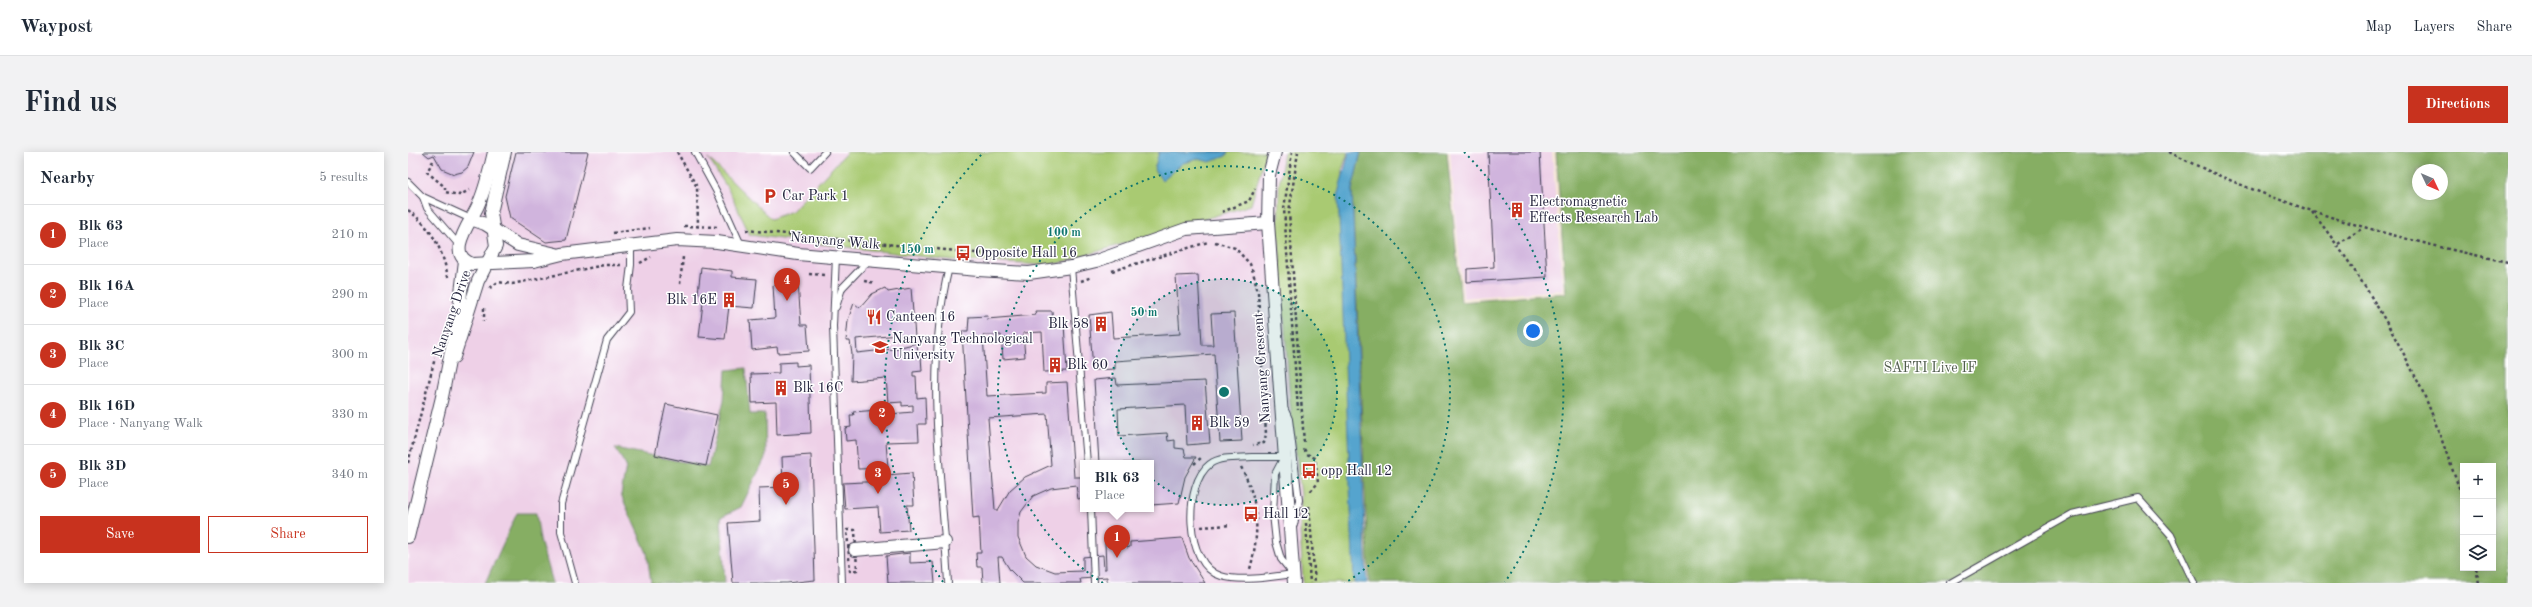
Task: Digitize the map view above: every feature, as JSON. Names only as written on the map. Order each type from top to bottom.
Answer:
[{"type":"street","points":[[494,152],[480,201],[462,234],[460,245],[460,255],[465,261],[476,265],[486,263],[496,246],[491,213],[505,152]]},
{"type":"street","name":"Nanyang Crescent","points":[[1275,152],[1269,175],[1268,223],[1279,395],[1294,579]]},
{"type":"street","points":[[471,219],[485,224],[494,231]]},
{"type":"street","name":"Nanyang Walk","points":[[486,263],[534,261],[562,254],[678,240],[741,245],[798,254],[870,259],[1009,273],[1029,273],[1071,268],[1186,229],[1268,223]]},
{"type":"street","name":"Nanyang Walk","points":[[494,231],[524,247],[562,254]]},
{"type":"street","name":"Nanyang Drive","points":[[408,537],[413,498],[446,375],[458,316],[465,261]]},
{"type":"street","name":"Nanyang Drive","points":[[446,375],[461,341],[478,281],[486,263]]},
{"type":"street","points":[[855,550],[945,542]]},
{"type":"lane","points":[[695,152],[719,196],[741,245]]},
{"type":"lane","points":[[795,154],[810,168],[825,152]]},
{"type":"lane","points":[[408,182],[423,197],[471,219]]},
{"type":"lane","points":[[423,197],[427,208],[460,245]]},
{"type":"lane","points":[[575,583],[561,532],[561,504],[607,340],[629,312],[628,289],[632,265],[631,245]]},
{"type":"lane","points":[[836,256],[833,326],[842,583]]},
{"type":"lane","points":[[833,326],[837,301],[842,288],[870,259]]},
{"type":"lane","points":[[948,583],[935,362],[938,314],[949,267]]},
{"type":"lane","points":[[1071,268],[1087,460]]},
{"type":"lane","points":[[1279,395],[1289,419],[1299,500],[1291,543]]},
{"type":"lane","points":[[1284,457],[1275,474],[1273,514],[1276,542],[1281,559],[1294,579],[1268,580],[1219,576],[1208,567],[1199,555],[1191,527],[1195,491],[1203,471],[1211,463],[1236,458],[1284,457]]},
{"type":"lane","points":[[1950,583],[2072,514],[2138,498],[2171,535],[2194,583]]},
{"type":"lane","points":[[1090,512],[1094,583]]},
{"type":"path","points":[[677,152],[697,187],[698,224]]},
{"type":"path","points":[[1292,152],[1284,209],[1301,455]]},
{"type":"path","points":[[1298,152],[1289,212],[1304,447],[1307,454],[1315,458],[1319,478],[1318,484],[1308,492],[1309,495]]},
{"type":"path","points":[[2169,152],[2312,212],[2363,228],[2431,246],[2508,262]]},
{"type":"path","points":[[434,161],[427,172],[445,187],[445,192],[459,196],[471,189]]},
{"type":"path","points":[[1217,214],[1249,201],[1257,183]]},
{"type":"path","points":[[408,210],[426,225],[435,237],[442,252],[449,278]]},
{"type":"path","points":[[2312,212],[2338,244],[2372,298],[2421,388],[2460,490]]},
{"type":"path","points":[[2338,244],[2363,228]]},
{"type":"path","points":[[733,229],[1021,258]]},
{"type":"path","points":[[608,236],[619,231]]},
{"type":"path","points":[[1111,271],[1210,241],[1221,242],[1234,248],[1250,264],[1258,292],[1266,434],[1264,443],[1246,446]]},
{"type":"path","points":[[680,284],[683,257]]},
{"type":"path","points":[[489,290],[498,282],[512,284],[604,265]]},
{"type":"path","points":[[1073,283],[1096,276]]},
{"type":"path","points":[[484,303],[484,321]]},
{"type":"path","points":[[408,463],[435,357]]},
{"type":"path","points":[[1192,468],[1198,458],[1204,456]]},
{"type":"path","points":[[1236,458],[1249,482],[1255,499],[1257,531],[1256,547],[1250,569],[1244,577]]},
{"type":"path","points":[[1304,501],[1310,583]]},
{"type":"path","points":[[1309,502],[1315,583]]},
{"type":"path","points":[[1191,527],[1230,525]]},
{"type":"path","points":[[2477,571],[2479,583]]},
{"type":"shaded area","name":"Nanyang Technological University","points":[[408,152],[1357,152],[1350,171],[1363,583],[408,583]]},
{"type":"shaded area","points":[[1450,152],[1552,152],[1563,290],[1463,298]]},
{"type":"green space","points":[[847,152],[1266,152],[1251,205],[1060,263],[1042,265],[950,260],[750,235],[728,189],[708,158],[771,219],[792,211]]},
{"type":"green space","points":[[1284,152],[1348,152],[1342,170],[1355,583],[1303,583],[1300,529],[1301,495],[1290,401],[1278,228],[1279,185]]},
{"type":"green space","name":"SAFTI Live IF","points":[[1361,152],[1447,152],[1461,302],[1566,293],[1556,152],[2508,152],[2508,583],[1369,583],[1352,190]]},
{"type":"green space","points":[[746,368],[750,414],[765,414],[766,456],[741,507],[721,517],[725,583],[651,583],[647,553],[621,495],[626,466],[615,448],[708,467],[724,400],[726,370]]},
{"type":"green space","points":[[517,513],[536,513],[540,540],[552,583],[485,583]]},
{"type":"water","points":[[1159,152],[1228,152],[1226,156],[1210,162],[1198,159],[1183,163],[1162,180],[1154,170]]},
{"type":"water","points":[[1349,152],[1361,152],[1352,190],[1367,583],[1354,583],[1338,193]]},
{"type":"building","points":[[423,152],[474,152],[468,167],[462,172],[454,174],[442,169],[434,155],[429,157]]},
{"type":"building","points":[[516,152],[588,152],[566,240],[546,242],[510,218],[505,196]]},
{"type":"building","name":"Electromagnetic Effects Research Lab","points":[[1488,152],[1540,152],[1547,277],[1467,282],[1467,269],[1494,267]]},
{"type":"building","name":"Blk 16E","points":[[701,267],[732,271],[732,277],[757,279],[754,308],[729,306],[725,339],[699,337],[704,294],[698,293]]},
{"type":"building","name":"Blk 58","points":[[1198,275],[1202,345],[1213,345],[1211,314],[1234,313],[1242,441],[1220,442],[1214,354],[1115,361],[1115,369],[1093,370],[1089,315],[1111,312],[1113,338],[1180,334],[1176,276]]},
{"type":"building","points":[[798,282],[801,325],[807,325],[809,351],[778,353],[777,347],[752,350],[750,320],[775,318],[773,285]]},
{"type":"building","points":[[885,288],[888,292],[911,288],[915,337],[900,339],[899,335],[856,339],[857,353],[893,349],[917,343],[918,356],[921,356],[922,371],[913,372],[913,376],[916,376],[917,398],[925,397],[926,424],[918,424],[919,441],[886,442],[888,468],[858,469],[856,440],[846,441],[845,428],[851,427],[850,415],[854,415],[853,412],[878,410],[878,415],[913,412],[913,405],[902,406],[902,402],[888,403],[886,378],[851,381],[852,354],[850,341],[846,341],[848,320],[854,303],[860,308],[872,294]]},
{"type":"building","points":[[1035,311],[1052,311],[1053,324],[1064,324],[1067,371],[1044,372],[1042,332],[1023,333],[1025,357],[1003,359],[1001,335],[983,335],[987,396],[1046,393],[1046,383],[1067,382],[1074,477],[1080,477],[1080,499],[1078,499],[1076,485],[1051,488],[1033,496],[1021,512],[1018,523],[1018,537],[1026,556],[1036,565],[1055,572],[1083,571],[1083,557],[1103,555],[1104,569],[1106,569],[1105,543],[1127,542],[1127,548],[1130,547],[1130,542],[1182,538],[1189,558],[1205,583],[1107,583],[1107,577],[1080,579],[1081,583],[1023,583],[1010,570],[1002,557],[998,557],[1000,583],[983,583],[982,567],[977,567],[976,553],[981,553],[979,517],[973,518],[962,331],[968,331],[969,317],[988,316],[987,319],[1036,315]],"holes":[[[1047,414],[1051,465],[1025,477],[1010,490],[998,510],[995,510],[988,418]]]},
{"type":"building","name":"Blk 16C","points":[[796,362],[796,366],[809,365],[811,433],[777,435],[776,402],[752,403],[751,374],[779,373],[779,363]]},
{"type":"building","name":"Blk 59","points":[[1116,378],[1117,385],[1205,381],[1210,443],[1187,445],[1185,405],[1118,409],[1119,436],[1167,433],[1168,441],[1175,440],[1175,448],[1184,449],[1186,457],[1196,457],[1185,477],[1179,503],[1154,505],[1154,460],[1099,460],[1094,380]]},
{"type":"building","points":[[666,404],[717,415],[706,466],[655,455]]},
{"type":"building","points":[[811,455],[815,580],[787,583],[733,583],[728,523],[760,521],[759,488],[783,487],[782,457]]},
{"type":"building","points":[[912,473],[914,505],[907,505],[909,530],[880,532],[878,507],[845,509],[843,483],[886,481],[886,475]]},
{"type":"building","points":[[910,553],[910,563],[933,562],[935,583],[888,583],[886,556]]},
{"type":"place","name":"Car Park 1","points":[[770,196]]},
{"type":"place","name":"Electromagnetic Effects Research Lab","points":[[1517,210]]},
{"type":"place","name":"Opposite Hall 16","points":[[963,253]]},
{"type":"place","name":"Blk 16E","points":[[729,300]]},
{"type":"place","name":"Blk 16D","points":[[787,301]]},
{"type":"place","name":"Canteen 16","points":[[874,317]]},
{"type":"place","name":"Blk 58","points":[[1101,324]]},
{"type":"place","name":"Nanyang Technological University","points":[[880,347]]},
{"type":"place","name":"Blk 60","points":[[1055,365]]},
{"type":"place","name":"Blk 16C","points":[[781,388]]},
{"type":"place","name":"Blk 59","points":[[1197,423]]},
{"type":"place","name":"Blk 16A","points":[[882,434]]},
{"type":"place","name":"opp Hall 12","points":[[1309,471]]},
{"type":"place","name":"Blk 3C","points":[[878,494]]},
{"type":"place","name":"Blk 3D","points":[[786,505]]},
{"type":"place","name":"Hall 12","points":[[1251,514]]},
{"type":"place","name":"Blk 63","points":[[1117,558]]}]
